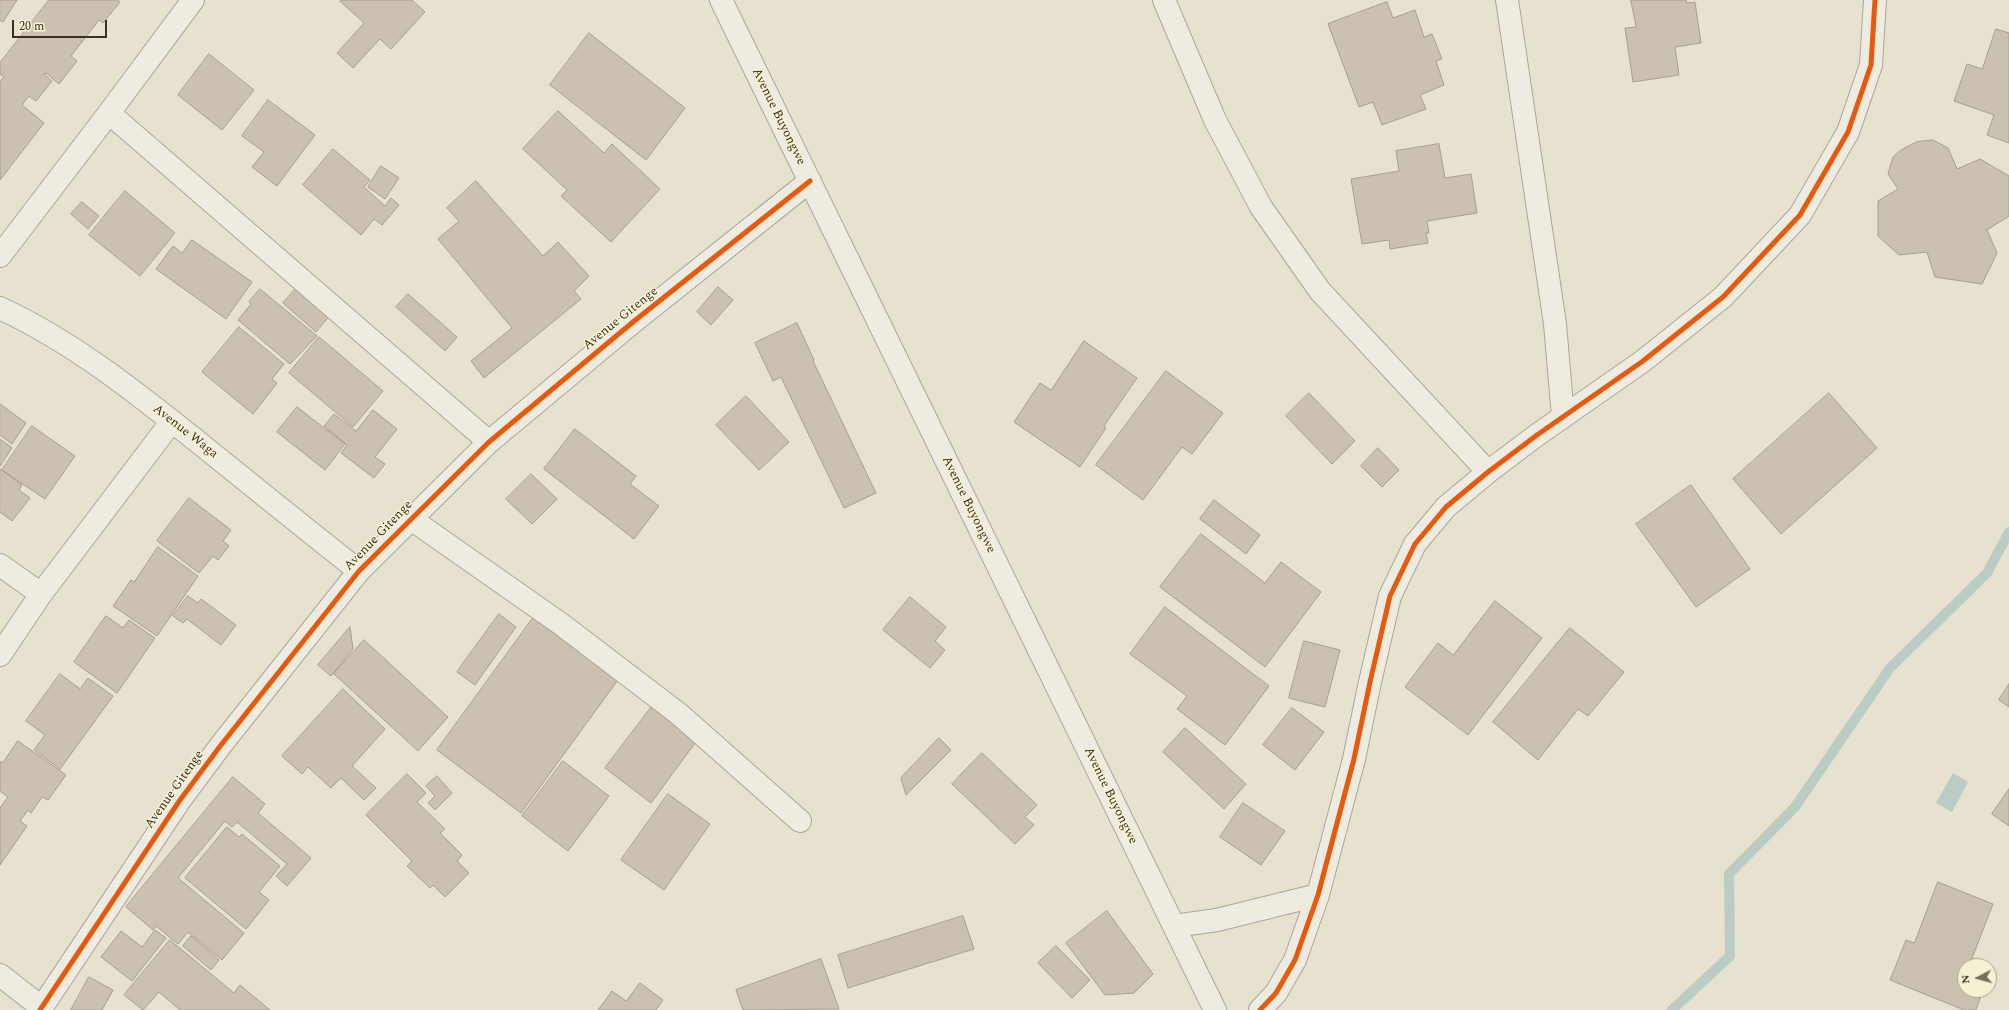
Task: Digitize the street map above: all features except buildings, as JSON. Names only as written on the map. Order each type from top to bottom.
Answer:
[{"type":"street","points":[[0,256],[109,114],[193,0]]},
{"type":"street","name":"Avenue Buyongwe","points":[[721,0],[1174,926],[1211,1010]]},
{"type":"street","points":[[1164,0],[1215,120],[1261,207],[1320,291],[1488,472]]},
{"type":"street","points":[[1507,0],[1555,324],[1563,417]]},
{"type":"street","points":[[1260,1010],[1276,993],[1295,960],[1318,895],[1354,759],[1390,596],[1415,544],[1446,507],[1488,472],[1643,361],[1722,298],[1800,215],[1848,132],[1871,65],[1875,0]]},
{"type":"street","points":[[109,114],[489,442]]},
{"type":"street","name":"Avenue Gitenge","points":[[41,1009],[180,800],[220,745],[359,571],[489,442],[633,322],[810,181]]},
{"type":"street","name":"Avenue Waga","points":[[0,308],[55,336],[94,362],[172,421],[359,571]]},
{"type":"street","points":[[0,655],[41,594],[172,421]]},
{"type":"street","points":[[411,518],[561,624],[679,714],[800,820]]},
{"type":"street","points":[[0,565],[41,594]]},
{"type":"street","points":[[1174,926],[1217,920],[1318,895]]},
{"type":"street","points":[[0,975],[41,1009]]},
{"type":"shaded area","points":[[1953,773],[1968,782],[1952,812],[1936,803]]},
{"type":"waterway","points":[[1672,1010],[1730,956],[1729,874],[1795,807],[1890,668],[1987,573],[2009,532]]},
{"type":"cycle path","points":[[1260,1010],[1276,993],[1295,960],[1318,895],[1354,759],[1390,596],[1415,544],[1446,507],[1488,472],[1537,435],[1643,361],[1723,297],[1800,215],[1848,132],[1871,65],[1875,0]]},
{"type":"cycle path","points":[[40,1010],[180,800],[221,745],[359,571],[489,442],[633,322],[810,181]]}]
